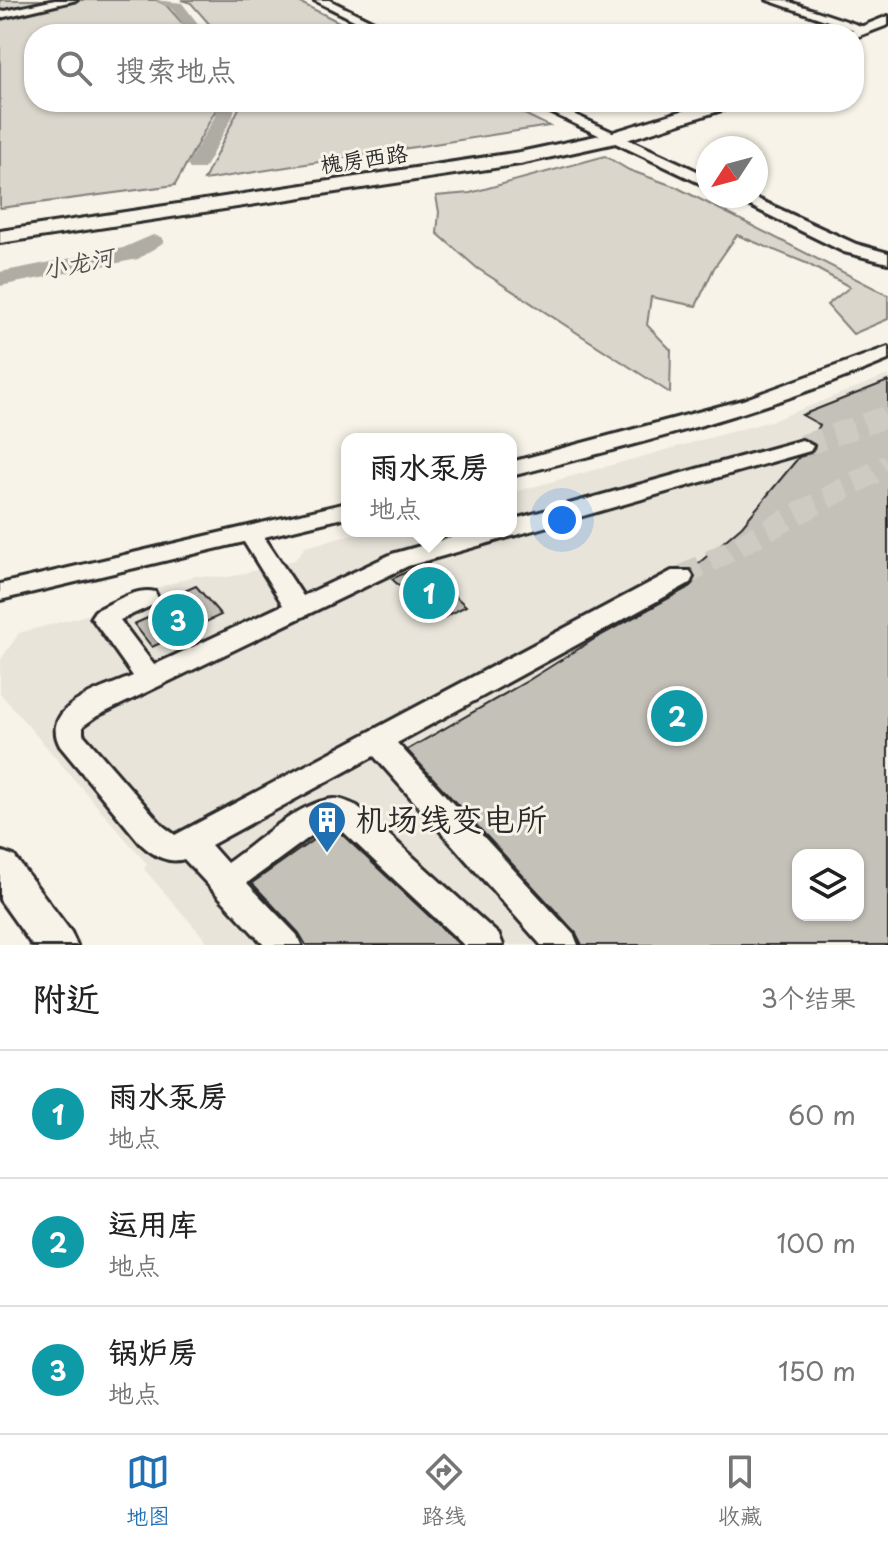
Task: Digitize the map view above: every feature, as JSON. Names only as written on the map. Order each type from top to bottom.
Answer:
[{"type":"main road","points":[[864,30],[888,20]]},
{"type":"main road","points":[[865,46],[888,37]]},
{"type":"main road","name":"槐房西路","points":[[0,218],[436,157],[587,126],[637,112]]},
{"type":"main road","name":"槐房西路","points":[[0,237],[464,168],[614,138],[697,112]]},
{"type":"main road","points":[[0,868],[56,945]]},
{"type":"street","points":[[0,15],[71,0]]},
{"type":"street","points":[[320,0],[371,24]]},
{"type":"street","points":[[773,0],[837,24]]},
{"type":"street","points":[[557,112],[696,176]]},
{"type":"street","points":[[764,208],[850,248],[888,258]]},
{"type":"street","points":[[517,467],[679,425],[851,369],[888,353]]},
{"type":"street","points":[[517,526],[802,446]]},
{"type":"street","points":[[0,592],[341,511]]},
{"type":"street","points":[[250,533],[298,608]]},
{"type":"street","points":[[480,537],[402,560],[298,608],[76,715],[69,722],[67,732],[80,754],[157,840],[170,848],[189,843],[681,577]]},
{"type":"street","points":[[146,598],[104,617],[150,679]]},
{"type":"street","points":[[378,741],[562,945]]},
{"type":"street","points":[[225,882],[317,815],[336,810],[346,815],[487,945]]},
{"type":"street","points":[[189,843],[285,945]]},
{"type":"shaded area","points":[[0,0],[156,0],[166,5],[183,24],[24,24],[24,112],[215,112],[175,185],[0,208]]},
{"type":"shaded area","points":[[181,0],[295,0],[343,24],[209,24],[191,3]]},
{"type":"shaded area","points":[[237,112],[520,112],[549,126],[204,180]]},
{"type":"shaded area","points":[[605,156],[629,170],[696,197],[696,208],[717,208],[888,295],[888,319],[853,334],[827,305],[850,287],[806,263],[737,235],[714,268],[696,306],[651,297],[647,325],[671,350],[670,393],[477,268],[437,233],[439,212],[436,196],[470,193]]},
{"type":"shaded area","points":[[888,375],[888,945],[210,945],[144,869],[147,864],[0,693],[0,661],[19,633],[106,610],[153,589],[195,576],[229,577],[295,560],[305,547],[344,537],[517,537],[517,491],[774,420]]},
{"type":"building","points":[[888,381],[888,945],[582,945],[576,933],[407,750],[596,638],[691,586],[696,578],[692,569],[742,526],[799,457],[813,453],[816,445],[810,441],[820,425],[802,415]]},
{"type":"building","points":[[421,565],[466,606],[437,621],[392,579]]},
{"type":"building","points":[[196,586],[221,615],[152,647],[134,624],[184,602],[178,594]]},
{"type":"building","name":"机场线变电所","points":[[333,826],[460,945],[306,945],[299,933],[252,883]]},
{"type":"waterway","name":"小龙河","points":[[163,0],[177,6],[190,24]]},
{"type":"waterway","name":"小龙河","points":[[197,165],[225,112]]},
{"type":"waterway","name":"小龙河","points":[[0,279],[130,254],[153,242]]},
{"type":"tunnel","points":[[802,446],[888,416]]},
{"type":"tunnel","points":[[681,577],[888,465]]},
{"type":"place","name":"雨水泵房","points":[[429,593]]},
{"type":"place","name":"锅炉房","points":[[178,620]]},
{"type":"place","name":"运用库","points":[[677,716]]},
{"type":"place","name":"机场线变电所","points":[[327,854]]}]
